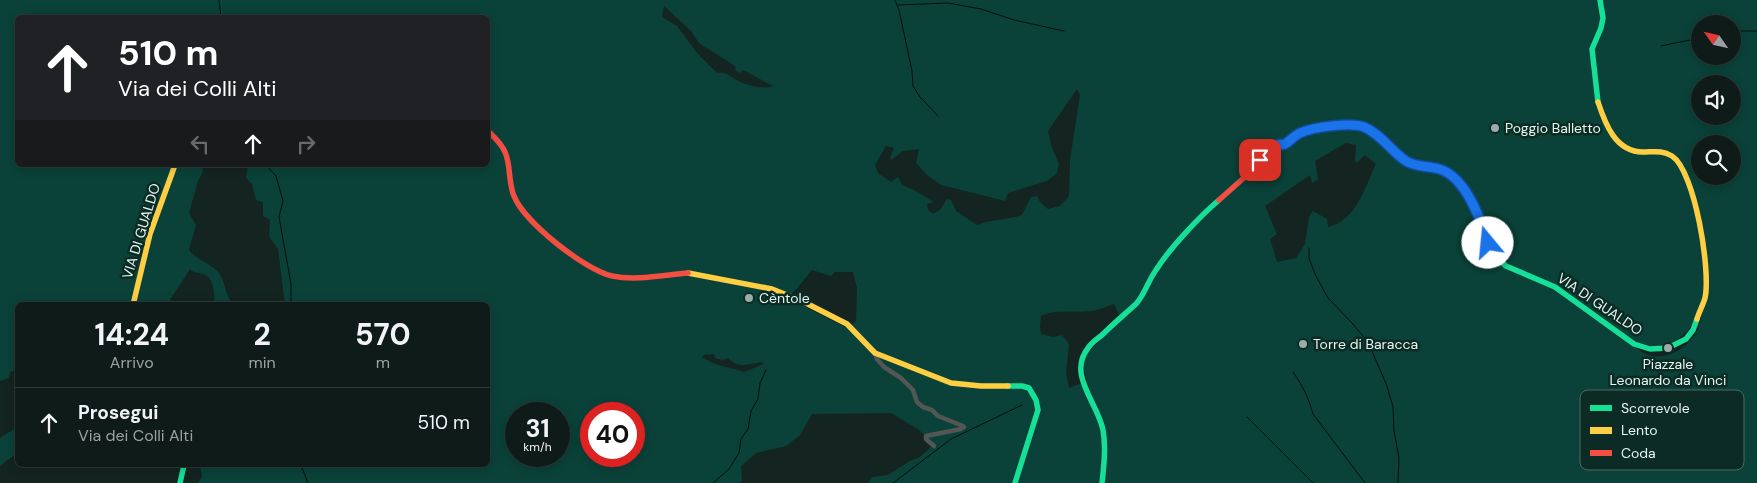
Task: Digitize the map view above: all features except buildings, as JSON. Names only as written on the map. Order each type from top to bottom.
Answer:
[{"type":"street","name":"VIA DI GUALDO","points":[[1102,483],[1105,449],[1102,425],[1080,374],[1083,354],[1088,347],[1136,304],[1160,264],[1212,206],[1256,167],[1263,156],[1276,146],[1285,144],[1293,137],[1308,130],[1348,125],[1363,127],[1378,136],[1406,161],[1414,165],[1441,169],[1451,175],[1460,184],[1482,222],[1488,243],[1495,257],[1506,266],[1555,287],[1634,344],[1650,349],[1660,349],[1677,344],[1686,338],[1693,330],[1705,297],[1706,272],[1702,232],[1697,211],[1687,180],[1674,157],[1662,151],[1640,152],[1627,148],[1614,137],[1606,126],[1597,100],[1592,60],[1592,49],[1603,18],[1600,0]]},
{"type":"street","points":[[490,133],[506,152],[512,190],[518,205],[547,236],[586,265],[612,276],[629,278],[690,273],[772,289],[802,301],[847,324],[875,353],[951,383],[981,386],[1022,386],[1029,388],[1036,400],[1038,410],[1015,483]]},
{"type":"street","name":"VIA DI GUALDO","points":[[134,302],[150,234],[174,167]]},
{"type":"street","points":[[875,353],[877,359],[884,367],[913,390],[917,402],[923,407],[964,427],[926,436],[926,439],[934,446]]},
{"type":"street","points":[[180,483],[184,467]]},
{"type":"green space","points":[[0,0],[1757,0],[1757,483],[868,483],[872,477],[888,475],[920,457],[934,444],[919,430],[891,413],[812,414],[800,435],[786,446],[756,453],[741,466],[742,481],[739,483],[198,483],[202,477],[200,467],[490,467],[490,302],[285,302],[278,249],[269,236],[270,220],[263,216],[263,202],[256,200],[252,184],[246,178],[248,167],[490,167],[490,15],[15,15],[15,167],[202,167],[203,172],[198,181],[189,213],[196,225],[189,250],[218,272],[232,302],[215,302],[211,280],[205,275],[190,269],[170,300],[172,302],[15,302],[15,371],[10,372],[9,378],[0,381]],"holes":[[[664,6],[691,31],[699,43],[735,66],[736,71],[741,73],[743,70],[773,86],[760,87],[750,85],[725,74],[717,73],[697,53],[677,26],[662,17]],[[1077,89],[1080,95],[1070,160],[1069,196],[1060,206],[1048,209],[1040,202],[1037,196],[1031,197],[1022,215],[977,225],[956,211],[951,200],[947,199],[940,210],[933,214],[928,210],[927,204],[934,202],[902,185],[898,177],[891,182],[878,173],[875,165],[886,146],[894,148],[890,157],[891,160],[903,151],[919,149],[916,163],[927,175],[941,185],[1005,201],[1008,193],[1047,181],[1057,173],[1059,164],[1052,148],[1048,131]],[[1346,143],[1356,145],[1355,161],[1357,163],[1365,155],[1376,164],[1358,202],[1346,218],[1338,224],[1328,227],[1327,219],[1313,211],[1309,217],[1305,244],[1296,258],[1277,262],[1270,239],[1277,234],[1265,206],[1310,175],[1312,183],[1318,179],[1315,161]],[[812,270],[831,276],[835,272],[853,272],[857,288],[856,321],[847,328],[786,297],[795,291]],[[1114,304],[1119,315],[1119,322],[1088,352],[1082,361],[1087,381],[1069,388],[1066,373],[1069,344],[1062,335],[1053,337],[1041,334],[1041,316],[1059,312],[1091,311]],[[1701,312],[1700,324],[1695,335],[1677,351],[1655,356],[1644,353],[1634,345],[1658,346],[1674,342],[1687,331]],[[714,354],[715,358],[722,360],[728,358],[739,365],[761,362],[764,364],[744,372],[717,364],[702,357]]]},
{"type":"green space","points":[[15,428],[15,455],[0,466],[0,438]]},
{"type":"waterway","points":[[219,0],[221,15]]},
{"type":"waterway","points":[[895,0],[899,10],[912,71],[913,86],[920,97],[938,116]]},
{"type":"waterway","points":[[898,5],[948,3],[981,9],[1014,20],[1064,31]]},
{"type":"waterway","points":[[1741,31],[1757,31]]},
{"type":"waterway","points":[[1661,46],[1691,40]]},
{"type":"waterway","points":[[268,167],[276,176],[283,201],[279,217],[291,284],[291,302]]},
{"type":"waterway","points":[[1309,248],[1309,258],[1315,274],[1328,298],[1368,342],[1387,386],[1393,407],[1394,431],[1399,458],[1398,483]]},
{"type":"waterway","points":[[713,483],[729,469],[739,453],[741,439],[748,429],[751,411],[758,399],[760,383],[766,370]]},
{"type":"waterway","points":[[1293,372],[1300,382],[1313,414],[1365,483]]},
{"type":"waterway","points":[[893,483],[951,439],[1022,405]]},
{"type":"waterway","points":[[1247,417],[1313,483]]},
{"type":"waterway","points":[[302,467],[308,483]]},
{"type":"traffic: fast","points":[[1598,102],[1592,49],[1603,18],[1600,0]]},
{"type":"traffic: fast","points":[[1102,483],[1105,449],[1104,436],[1100,420],[1082,379],[1082,358],[1091,344],[1136,304],[1153,274],[1169,252],[1219,200]]},
{"type":"traffic: fast","points":[[1478,215],[1482,222],[1487,243],[1495,257],[1506,266],[1555,287],[1634,344],[1650,349],[1668,348],[1686,339],[1693,330],[1697,319]]},
{"type":"traffic: fast","points":[[1008,386],[1029,388],[1036,400],[1038,410],[1015,483]]},
{"type":"traffic: fast","points":[[180,483],[184,467]]},
{"type":"traffic: slow","points":[[1598,102],[1604,119],[1618,142],[1633,151],[1661,152],[1672,156],[1680,165],[1688,181],[1699,223],[1706,267],[1705,298],[1697,319]]},
{"type":"traffic: slow","points":[[134,302],[150,234],[174,167]]},
{"type":"traffic: slow","points":[[688,273],[772,289],[802,301],[847,324],[875,353],[951,383],[1008,386]]},
{"type":"traffic: jam","points":[[1219,200],[1256,167],[1263,156],[1276,146],[1285,144],[1302,132],[1348,125],[1363,127],[1372,131],[1406,161],[1414,165],[1441,169],[1451,175],[1459,184],[1478,215]]},
{"type":"traffic: jam","points":[[490,133],[505,152],[512,191],[520,207],[542,231],[572,255],[600,272],[612,276],[640,278],[688,273]]},
{"type":"place","name":"Poggio Balletto","points":[[1495,128]]},
{"type":"place","name":"Cèntole","points":[[749,298]]},
{"type":"place","name":"Torre di Baracca","points":[[1303,344]]},
{"type":"place","name":"Piazzale Leonardo da Vinci","points":[[1668,348]]},
{"type":"route","points":[[1260,160],[1276,146],[1285,144],[1293,137],[1308,130],[1348,125],[1363,127],[1378,136],[1406,161],[1414,165],[1441,169],[1451,175],[1460,184],[1482,222],[1488,243]]}]
